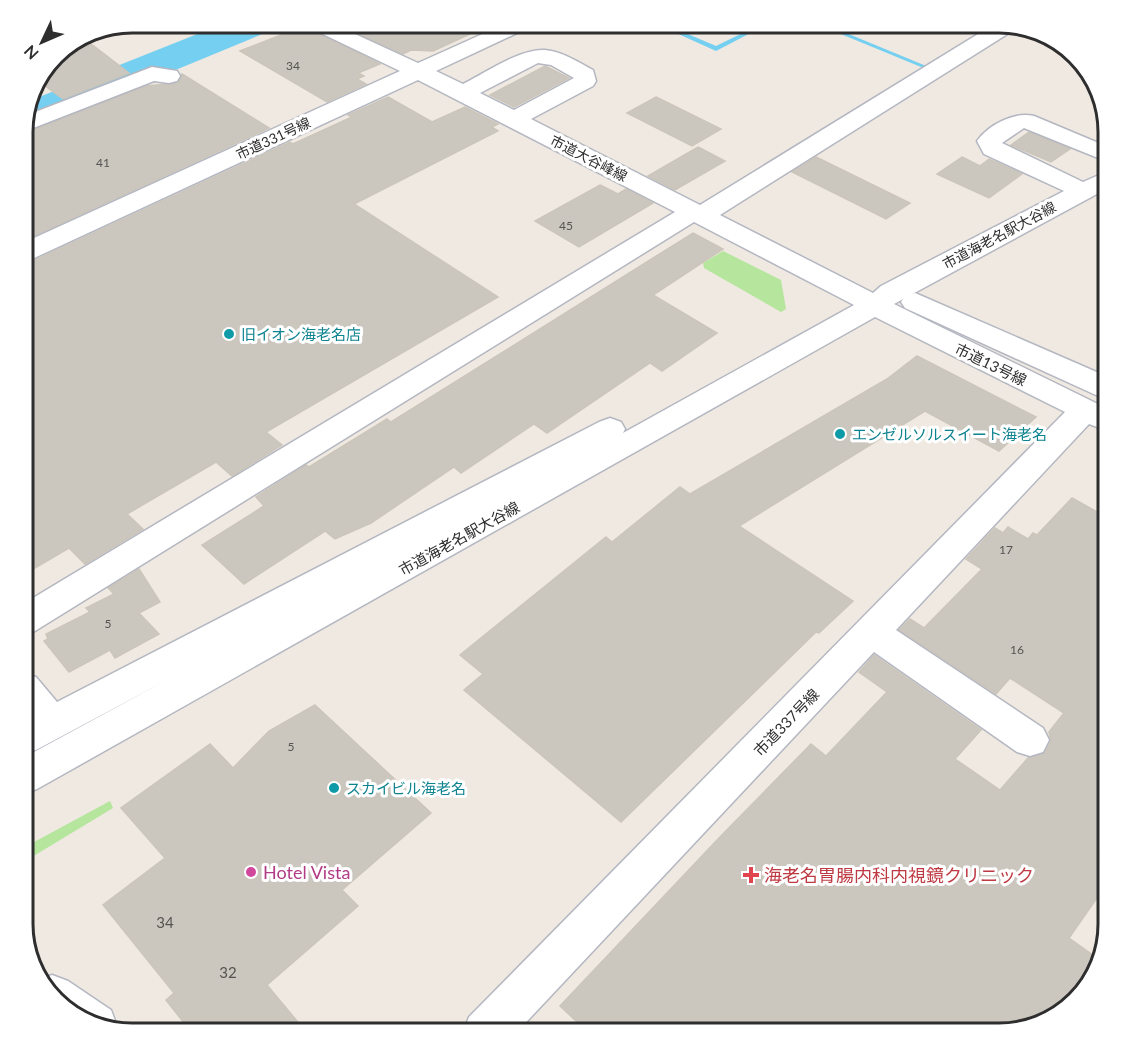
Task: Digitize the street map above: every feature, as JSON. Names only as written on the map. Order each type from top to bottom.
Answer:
[{"type":"street","name":"市道大谷峰線","points":[[337,33],[462,93],[698,213],[875,298]]},
{"type":"street","name":"市道331号線","points":[[33,248],[501,33]]},
{"type":"street","points":[[33,615],[995,33]]},
{"type":"street","points":[[462,93],[530,59],[542,56],[553,58],[585,75],[585,81],[576,87],[513,119]]},
{"type":"street","points":[[34,121],[152,74],[169,76]]},
{"type":"street","points":[[1083,191],[992,149],[989,141],[1013,124],[1026,121],[1098,151]]},
{"type":"street","name":"市道海老名駅大谷線","points":[[38,731],[1098,183]]},
{"type":"street","name":"市道海老名駅大谷線","points":[[33,772],[624,447],[875,298]]},
{"type":"street","name":"市道13号線","points":[[875,298],[1098,405]]},
{"type":"street","name":"市道337号線","points":[[495,1023],[872,632],[1098,409]]},
{"type":"street","points":[[872,632],[1030,741]]},
{"type":"street","points":[[33,717],[38,731]]},
{"type":"green space","points":[[723,251],[781,280],[786,309],[781,312],[704,268],[703,263]]},
{"type":"green space","points":[[110,801],[113,808],[33,856],[33,843]]},
{"type":"building","points":[[286,33],[318,33],[380,64],[358,73],[364,76],[357,79],[366,84],[327,102],[240,51]]},
{"type":"building","points":[[357,33],[472,33],[433,51],[411,50],[403,54]]},
{"type":"building","points":[[89,43],[129,73],[63,99],[45,86],[53,72],[72,72],[72,54]]},
{"type":"building","points":[[545,66],[569,78],[514,107],[490,95]]},
{"type":"building","points":[[182,74],[269,128],[33,236],[33,130],[146,86],[178,83]]},
{"type":"building","name":"旧イオン海老名店","points":[[388,97],[432,122],[465,107],[498,124],[492,127],[498,131],[354,204],[498,297],[266,432],[282,445],[232,476],[216,462],[127,514],[143,529],[85,564],[69,548],[33,569],[33,261],[290,142],[293,144],[352,117],[348,115]]},
{"type":"building","points":[[656,97],[721,129],[692,146],[627,113]]},
{"type":"building","points":[[1029,132],[1070,149],[1051,162],[1011,145]]},
{"type":"building","points":[[698,147],[725,161],[675,190],[648,176]]},
{"type":"building","points":[[816,157],[910,203],[886,219],[792,172]]},
{"type":"building","points":[[962,157],[980,166],[989,159],[1022,174],[989,198],[937,174]]},
{"type":"building","points":[[600,185],[618,194],[626,189],[653,203],[579,247],[535,221]]},
{"type":"building","points":[[693,233],[723,249],[653,295],[717,333],[662,371],[650,363],[547,433],[534,424],[461,473],[454,467],[371,523],[335,539],[325,531],[244,584],[202,545],[264,506],[256,497],[306,465],[309,467],[387,419],[391,422]]},
{"type":"building","points":[[917,356],[1036,417],[999,451],[925,411],[739,526],[853,601],[819,633],[816,632],[621,822],[464,690],[483,674],[460,655],[606,537],[612,542],[680,487],[690,494],[887,379]]},
{"type":"building","points":[[1072,498],[1098,512],[1098,853],[1096,856],[1098,857],[1098,896],[1069,938],[1092,955],[1081,979],[1069,994],[1054,1006],[1037,1015],[1018,1021],[999,1023],[578,1023],[560,1006],[811,744],[826,756],[887,692],[859,672],[874,655],[981,730],[955,759],[1000,790],[1028,758],[1045,753],[1051,741],[1049,732],[1064,713],[1010,678],[996,694],[899,630],[910,619],[924,628],[982,569],[966,559],[995,528],[1003,533],[1008,527],[1028,539],[1033,533],[1037,535]]},
{"type":"building","points":[[139,569],[160,602],[139,613],[159,634],[115,658],[110,650],[69,672],[44,641],[48,639],[46,634],[90,612],[86,608],[114,594],[108,588]]},
{"type":"building","points":[[315,705],[431,813],[342,890],[358,906],[267,985],[299,1023],[184,1023],[166,1000],[174,993],[103,905],[165,858],[121,808],[210,744],[233,768],[269,731]]},
{"type":"waterway","points":[[35,113],[232,33]]},
{"type":"waterway","points":[[680,33],[716,49],[747,33]]},
{"type":"waterway","points":[[842,33],[928,68]]},
{"type":"place","name":"旧イオン海老名店","points":[[229,334]]},
{"type":"place","name":"エンゼルソルスイート海老名","points":[[840,434]]},
{"type":"place","name":"スカイビル海老名","points":[[334,788]]},
{"type":"place","name":"Hotel Vista","points":[[251,872]]},
{"type":"place","name":"海老名胃腸内科内視鏡クリニック","points":[[751,875]]}]
